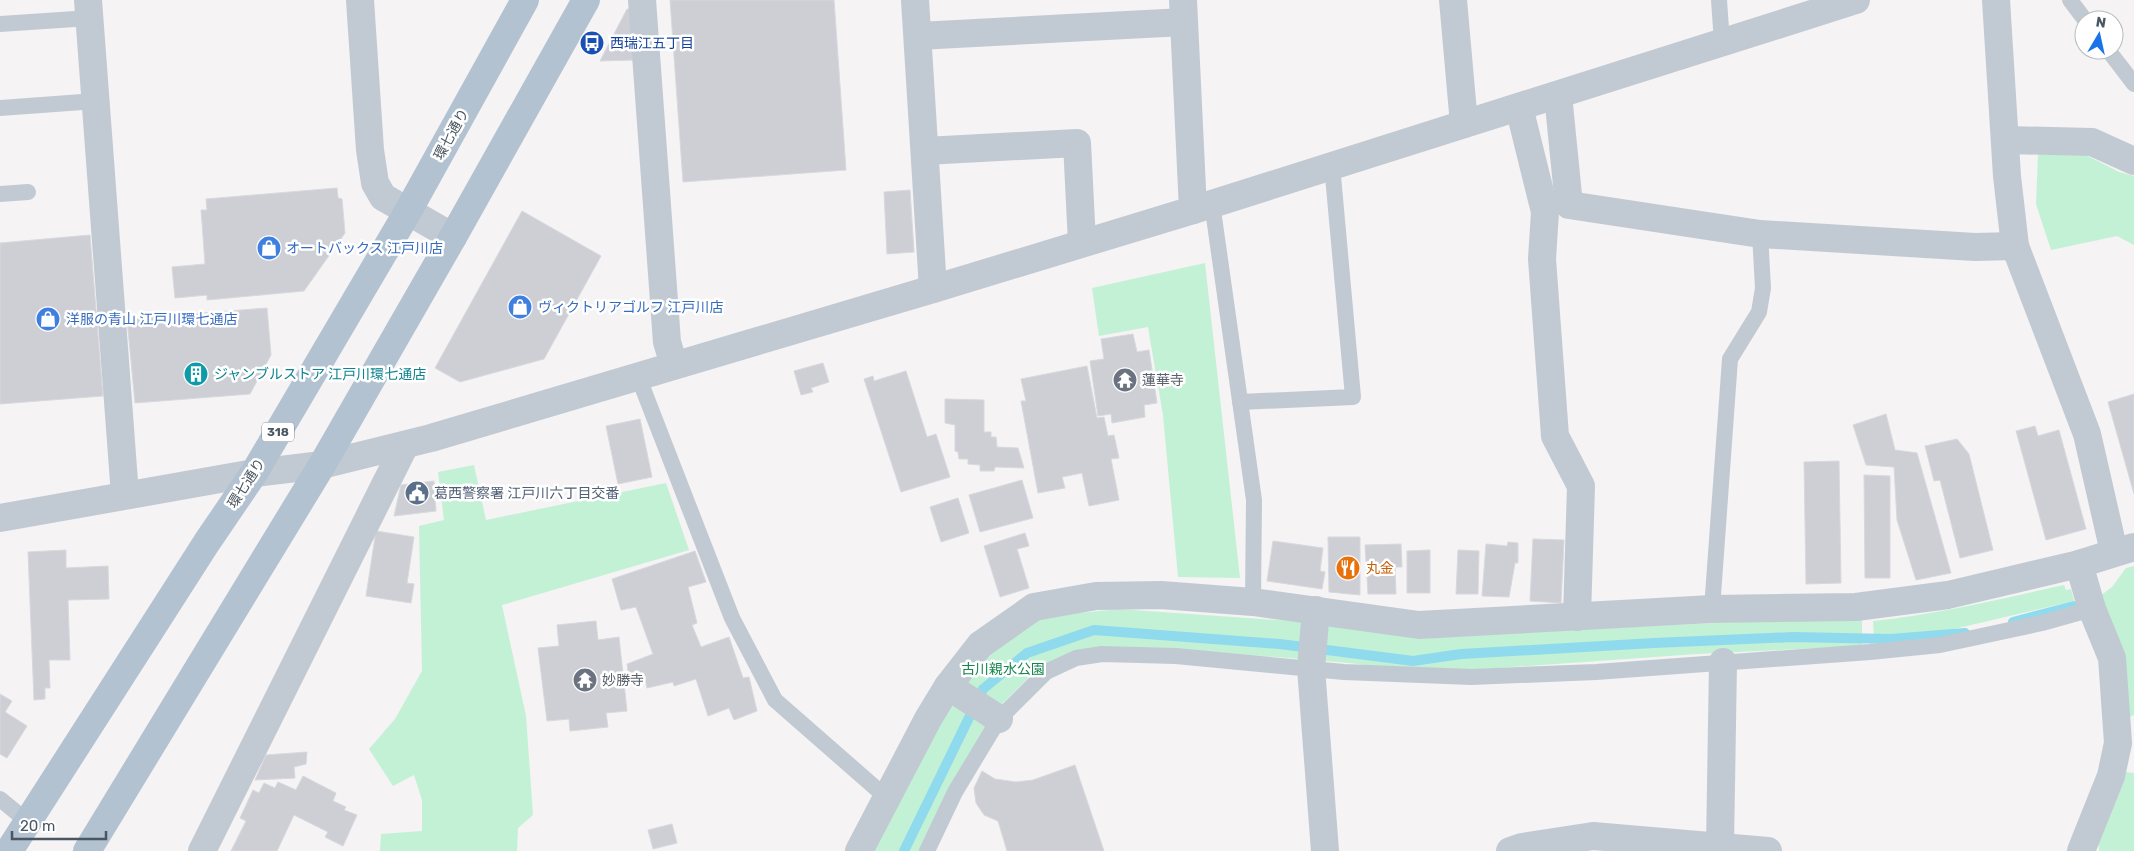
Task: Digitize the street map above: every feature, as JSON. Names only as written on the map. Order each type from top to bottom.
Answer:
[{"type":"main road","name":"環七通り","points":[[9,851],[207,542],[254,473],[407,213],[525,0]]},
{"type":"main road","points":[[87,851],[322,465],[453,238],[586,0]]},
{"type":"street","points":[[360,0],[370,141],[375,183],[384,198],[453,238]]},
{"type":"street","points":[[642,0],[667,342],[674,365]]},
{"type":"street","points":[[915,0],[933,289]]},
{"type":"street","points":[[1453,0],[1464,124]]},
{"type":"street","points":[[0,518],[254,473],[322,465],[405,445],[933,289],[1558,96],[1856,0]]},
{"type":"street","points":[[859,851],[928,719],[948,686],[980,645],[1034,607],[1096,596],[1161,595],[1253,602],[1419,625],[1712,609],[1856,607],[1948,594],[2079,564],[2124,550],[2087,434],[2015,246],[2007,176],[1996,0]]},
{"type":"street","points":[[89,9],[126,495]]},
{"type":"street","points":[[918,36],[1183,11],[1203,206]]},
{"type":"street","points":[[1558,96],[1570,205],[1760,234],[1975,247],[2015,246]]},
{"type":"street","points":[[1519,107],[1545,212],[1542,259],[1555,436],[1581,486],[1578,616]]},
{"type":"street","points":[[2006,140],[2092,142],[2134,161]]},
{"type":"street","points":[[925,151],[1077,143],[1082,243]]},
{"type":"street","points":[[202,851],[405,445]]},
{"type":"street","points":[[2079,564],[2092,609],[2112,658],[2118,743],[2111,776],[2081,851]]},
{"type":"street","points":[[1316,610],[1311,668],[1325,851]]},
{"type":"street","points":[[1720,847],[1722,662]]},
{"type":"street","points":[[948,686],[999,720]]},
{"type":"street","points":[[1510,851],[1522,847],[1594,836],[1768,851]]},
{"type":"lane","points":[[1719,0],[1722,43]]},
{"type":"lane","points":[[0,24],[89,9]]},
{"type":"lane","points":[[2116,60],[2134,84]]},
{"type":"lane","points":[[0,108],[96,101]]},
{"type":"lane","points":[[1240,402],[1353,397],[1332,165]]},
{"type":"lane","points":[[0,194],[28,192]]},
{"type":"lane","points":[[1203,206],[1240,402],[1254,500],[1253,602]]},
{"type":"lane","points":[[1712,609],[1730,359],[1759,312],[1763,288],[1760,234]]},
{"type":"lane","points":[[638,376],[732,618],[775,700],[887,798]]},
{"type":"lane","points":[[927,851],[954,792],[999,720],[1046,672],[1076,658],[1102,654],[1176,656],[1344,672],[1471,677],[1596,672],[1870,652],[1940,645],[2042,623],[2092,609]]},
{"type":"lane","points":[[0,799],[28,822]]},
{"type":"green space","points":[[2082,153],[2119,172],[2134,176],[2134,245],[2117,236],[2051,250],[2036,204],[2038,154]]},
{"type":"green space","points":[[1205,263],[1240,578],[1178,577],[1163,415],[1148,327],[1099,336],[1092,288]]},
{"type":"green space","points":[[474,465],[486,520],[666,483],[689,550],[502,605],[526,716],[533,815],[518,828],[517,851],[380,851],[381,834],[422,831],[422,800],[414,775],[393,786],[369,749],[395,719],[422,671],[419,526],[444,520],[438,472]]},
{"type":"green space","points":[[2134,566],[2134,715],[2120,721],[2096,599],[2112,587],[2126,568]]},
{"type":"green space","points":[[2064,585],[2066,590],[2071,589],[2074,601],[1924,636],[1874,638],[1873,621],[1993,601]]},
{"type":"green space","name":"古川親水公園","points":[[1119,609],[1291,621],[1421,637],[1862,616],[1862,646],[1697,654],[1485,669],[1412,671],[1349,663],[1201,651],[1072,653],[1037,669],[1002,704],[953,785],[919,851],[873,851],[949,704],[985,652],[1039,617]]},
{"type":"green space","points":[[2102,769],[2134,773],[2134,851],[2099,851],[2097,807]]},
{"type":"building","points":[[670,0],[834,0],[846,170],[683,182]]},
{"type":"building","points":[[627,9],[634,10],[635,60],[600,61]]},
{"type":"building","name":"オートバックス 江戸川店","points":[[337,188],[338,198],[342,199],[345,233],[304,291],[207,300],[207,295],[175,298],[172,267],[205,264],[201,210],[207,210],[206,199]]},
{"type":"building","points":[[910,190],[914,252],[887,254],[884,192]]},
{"type":"building","name":"ヴィクトリアゴルフ 江戸川店","points":[[522,211],[601,256],[544,359],[460,382],[435,368]]},
{"type":"building","name":"洋服の青山 江戸川環七通店","points":[[90,235],[103,396],[0,404],[0,243]]},
{"type":"building","name":"ジャンブルストア 江戸川環七通店","points":[[267,308],[271,355],[250,394],[135,403],[127,319]]},
{"type":"building","points":[[1133,334],[1137,352],[1149,350],[1157,403],[1144,405],[1145,417],[1112,423],[1111,414],[1098,416],[1090,361],[1104,359],[1101,339]]},
{"type":"building","points":[[823,363],[829,382],[811,388],[813,392],[801,395],[794,371]]},
{"type":"building","points":[[1087,366],[1097,418],[1104,417],[1108,436],[1114,435],[1119,458],[1111,459],[1119,500],[1089,506],[1082,473],[1062,477],[1065,488],[1038,493],[1021,401],[1026,401],[1021,379]]},
{"type":"building","points":[[906,371],[927,437],[936,434],[950,477],[901,492],[864,379],[873,376],[874,381]]},
{"type":"building","points":[[2134,394],[2134,494],[2108,402]]},
{"type":"building","points":[[945,399],[984,400],[984,432],[991,432],[991,437],[996,437],[997,447],[1018,448],[1024,468],[995,467],[994,471],[980,471],[980,465],[968,464],[968,459],[959,459],[958,452],[955,451],[955,425],[945,423]]},
{"type":"building","points":[[1886,414],[1895,450],[1917,453],[1951,573],[1916,580],[1897,520],[1894,467],[1866,465],[1853,425]]},
{"type":"building","points":[[640,419],[652,477],[618,484],[606,426]]},
{"type":"building","points":[[2035,426],[2038,436],[2059,430],[2086,529],[2046,540],[2016,431]]},
{"type":"building","points":[[1957,439],[1969,454],[1993,550],[1960,558],[1940,480],[1934,481],[1925,446]]},
{"type":"building","points":[[1839,461],[1841,583],[1806,584],[1804,462]]},
{"type":"building","points":[[1864,475],[1890,476],[1890,578],[1865,578]]},
{"type":"building","points":[[1022,480],[1033,518],[980,532],[969,495]]},
{"type":"building","points":[[434,481],[436,511],[394,516],[401,485]]},
{"type":"building","points":[[958,498],[969,533],[941,542],[930,507]]},
{"type":"building","points":[[376,531],[414,537],[407,583],[414,584],[411,603],[366,596]]},
{"type":"building","points":[[1025,533],[1029,546],[1017,549],[1029,588],[1000,597],[984,546]]},
{"type":"building","points":[[1328,537],[1360,537],[1360,595],[1329,592]]},
{"type":"building","points":[[1533,539],[1564,540],[1561,603],[1530,601]]},
{"type":"building","points":[[1273,541],[1323,548],[1320,571],[1325,572],[1322,589],[1267,581]]},
{"type":"building","points":[[1508,542],[1518,543],[1518,563],[1515,563],[1509,597],[1482,596],[1486,544],[1507,546]]},
{"type":"building","points":[[1401,544],[1402,567],[1395,567],[1396,594],[1368,594],[1365,545]]},
{"type":"building","points":[[66,550],[66,568],[108,566],[109,599],[68,600],[70,660],[49,660],[50,688],[45,688],[45,699],[34,700],[28,552]]},
{"type":"building","points":[[1430,550],[1430,593],[1407,593],[1407,551]]},
{"type":"building","points":[[1458,550],[1479,551],[1478,594],[1456,594]]},
{"type":"building","points":[[695,551],[706,582],[688,587],[697,623],[692,625],[701,647],[729,637],[743,678],[749,677],[757,711],[734,720],[729,708],[708,716],[696,679],[674,686],[673,682],[647,688],[644,675],[629,678],[627,664],[653,654],[636,607],[621,610],[612,579]]},
{"type":"building","points":[[596,621],[598,640],[619,637],[627,711],[606,713],[608,727],[570,731],[569,719],[547,721],[538,648],[559,646],[557,625]]},
{"type":"building","points":[[0,694],[12,701],[5,712],[27,726],[7,758],[0,754]]},
{"type":"building","points":[[307,752],[306,764],[294,767],[295,778],[255,780],[266,755]]},
{"type":"building","points":[[1075,765],[1104,851],[1007,851],[998,821],[984,815],[976,803],[974,788],[982,771],[995,779],[1016,782],[1033,780]]},
{"type":"building","points":[[303,776],[336,793],[333,801],[346,807],[344,810],[357,815],[343,846],[325,837],[328,832],[294,815],[277,851],[231,851],[246,821],[240,818],[253,790],[259,793],[264,783],[275,788],[278,782],[296,790]]},
{"type":"building","points":[[672,824],[677,843],[653,849],[648,830]]},
{"type":"waterway","points":[[2013,622],[2074,606]]},
{"type":"waterway","points":[[904,851],[983,689],[1027,653],[1094,630],[1280,644],[1413,661],[1461,654],[1654,643],[1793,637],[1891,639],[1965,633]]},
{"type":"place","name":"西瑞江五丁目","points":[[592,43]]},
{"type":"place","name":"オートバックス 江戸川店","points":[[269,248]]},
{"type":"place","name":"ヴィクトリアゴルフ 江戸川店","points":[[520,307]]},
{"type":"place","name":"洋服の青山 江戸川環七通店","points":[[48,319]]},
{"type":"place","name":"ジャンブルストア 江戸川環七通店","points":[[196,374]]},
{"type":"place","name":"蓮華寺","points":[[1125,380]]},
{"type":"place","name":"葛西警察署 江戸川六丁目交番","points":[[417,493]]},
{"type":"place","name":"丸金","points":[[1348,568]]},
{"type":"place","name":"妙勝寺","points":[[585,680]]}]
